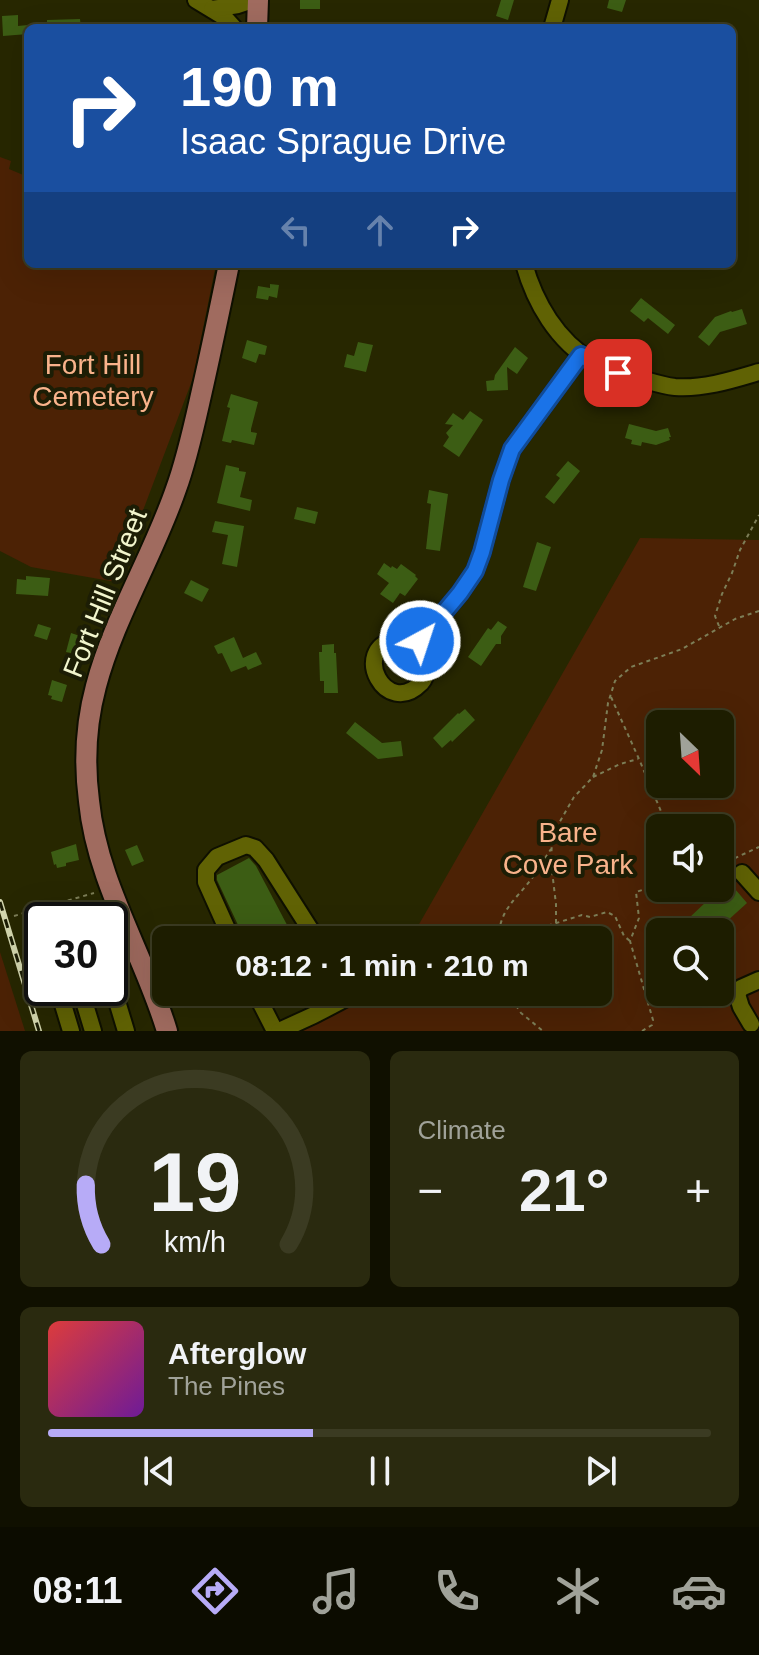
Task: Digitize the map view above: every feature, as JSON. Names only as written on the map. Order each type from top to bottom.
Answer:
[{"type":"main road","points":[[256,0],[257,24]]},
{"type":"main road","name":"Fort Hill Street","points":[[167,1031],[144,965],[110,886],[96,841],[89,802],[86,749],[96,686],[118,624],[177,489],[195,422],[228,268]]},
{"type":"street","points":[[196,0],[229,24]]},
{"type":"street","points":[[212,9],[256,0]]},
{"type":"street","points":[[553,24],[560,0]]},
{"type":"street","points":[[525,268],[542,311],[581,355],[594,363],[618,373],[675,387],[718,383],[759,372]]},
{"type":"street","points":[[420,641],[475,571],[512,449],[581,355]]},
{"type":"street","points":[[226,926],[206,882],[206,870],[217,857],[246,845],[255,848],[266,860],[308,926]]},
{"type":"street","points":[[742,873],[759,892]]},
{"type":"street","points":[[735,1031],[755,1022],[738,1000],[737,994],[741,988],[759,980]]},
{"type":"street","points":[[64,1006],[71,1031]]},
{"type":"street","points":[[66,1013],[86,1006],[93,1031]]},
{"type":"street","points":[[118,1006],[126,1031]]},
{"type":"street","points":[[263,1006],[277,1031],[330,1006]]},
{"type":"path","points":[[719,627],[715,616],[717,608],[740,550],[759,515]]},
{"type":"path","points":[[556,923],[551,863],[555,830],[569,805],[593,777],[602,750],[615,681],[631,667],[682,649],[735,619],[759,611]]},
{"type":"path","points":[[610,695],[662,814]]},
{"type":"path","points":[[593,777],[639,759]]},
{"type":"path","points":[[734,859],[759,847]]},
{"type":"path","points":[[499,926],[501,918],[551,848]]},
{"type":"path","points":[[14,916],[110,886]]},
{"type":"path","points":[[630,941],[639,918],[636,892],[646,889]]},
{"type":"path","points":[[546,926],[582,915],[590,917],[607,912],[618,919],[624,936],[630,941],[653,1020],[652,1025],[642,1031]]},
{"type":"path","points":[[516,1006],[543,1031]]},
{"type":"green space","name":"Fort Hill Cemetery","points":[[0,157],[11,161],[9,169],[24,175],[24,268],[215,268],[193,378],[116,582],[31,567],[0,551]]},
{"type":"green space","name":"Bare Cove Park","points":[[640,538],[759,540],[759,1031],[281,1031],[326,1006],[612,1006],[612,926],[418,926]]},
{"type":"green space","points":[[0,952],[25,1031],[0,1031]]},
{"type":"building","points":[[300,0],[320,0],[320,9],[300,9]]},
{"type":"building","points":[[501,0],[514,0],[508,20],[496,16]]},
{"type":"building","points":[[609,0],[626,0],[622,12],[607,8]]},
{"type":"building","points":[[18,15],[18,26],[24,25],[24,34],[3,36],[2,16]]},
{"type":"building","points":[[80,19],[81,24],[47,24],[47,20]]},
{"type":"building","points":[[270,284],[279,285],[277,298],[256,298],[258,286],[270,288]]},
{"type":"building","points":[[641,298],[675,325],[668,334],[648,318],[644,322],[630,311]]},
{"type":"building","points":[[742,309],[747,324],[720,332],[709,346],[698,337],[715,317]]},
{"type":"building","points":[[247,340],[267,346],[265,355],[259,354],[256,363],[242,358]]},
{"type":"building","points":[[358,342],[373,345],[366,372],[344,367],[347,354],[354,356]]},
{"type":"building","points":[[515,347],[528,358],[517,374],[507,367],[508,390],[487,391],[486,381],[494,380]]},
{"type":"building","points":[[231,394],[258,402],[251,429],[251,432],[257,433],[254,445],[222,441]]},
{"type":"building","points":[[470,411],[483,420],[459,457],[443,446],[449,437],[446,433],[453,425],[445,424],[453,413],[463,420]]},
{"type":"building","points":[[629,424],[656,431],[668,428],[670,440],[656,445],[642,442],[641,446],[631,444],[632,440],[625,438]]},
{"type":"building","points":[[568,461],[580,471],[554,504],[545,497],[560,478],[556,475]]},
{"type":"building","points":[[226,465],[246,472],[240,497],[252,500],[250,511],[217,503]]},
{"type":"building","points":[[429,490],[448,494],[440,551],[426,549],[431,504],[427,503]]},
{"type":"building","points":[[297,507],[318,512],[315,524],[294,519]]},
{"type":"building","points":[[215,521],[244,526],[237,567],[222,564],[228,535],[212,532]]},
{"type":"building","points":[[537,542],[551,547],[536,591],[523,587]]},
{"type":"building","points":[[384,563],[397,569],[401,564],[418,579],[405,596],[400,593],[393,603],[380,594],[389,583],[377,574]]},
{"type":"building","points":[[26,576],[50,578],[48,596],[16,594],[17,579],[26,580]]},
{"type":"building","points":[[191,580],[209,589],[202,602],[184,593]]},
{"type":"building","points":[[498,621],[507,627],[501,636],[501,644],[496,644],[481,666],[468,657],[488,628],[491,630]]},
{"type":"building","points":[[38,624],[51,628],[47,640],[34,636]]},
{"type":"building","points":[[71,633],[80,636],[76,654],[66,652]]},
{"type":"building","points":[[234,637],[243,658],[256,652],[262,664],[231,672],[222,653],[218,654],[214,646]]},
{"type":"building","points":[[334,644],[338,693],[324,693],[324,681],[320,681],[319,652],[322,652],[322,645]]},
{"type":"building","points":[[52,680],[67,685],[62,702],[48,695]]},
{"type":"building","points":[[465,709],[475,720],[442,748],[433,738]]},
{"type":"building","points":[[355,722],[382,743],[401,741],[403,756],[378,759],[346,733]]},
{"type":"building","points":[[76,844],[79,860],[57,868],[51,852]]},
{"type":"building","points":[[137,845],[144,861],[132,866],[125,850]]},
{"type":"building","points":[[249,858],[288,926],[238,926],[217,875]]},
{"type":"building","points":[[734,888],[747,903],[730,918],[689,918],[706,902],[734,902]]},
{"type":"railway","points":[[0,902],[39,1031]]},
{"type":"route","points":[[420,641],[475,571],[512,449],[581,355],[618,373]]}]
